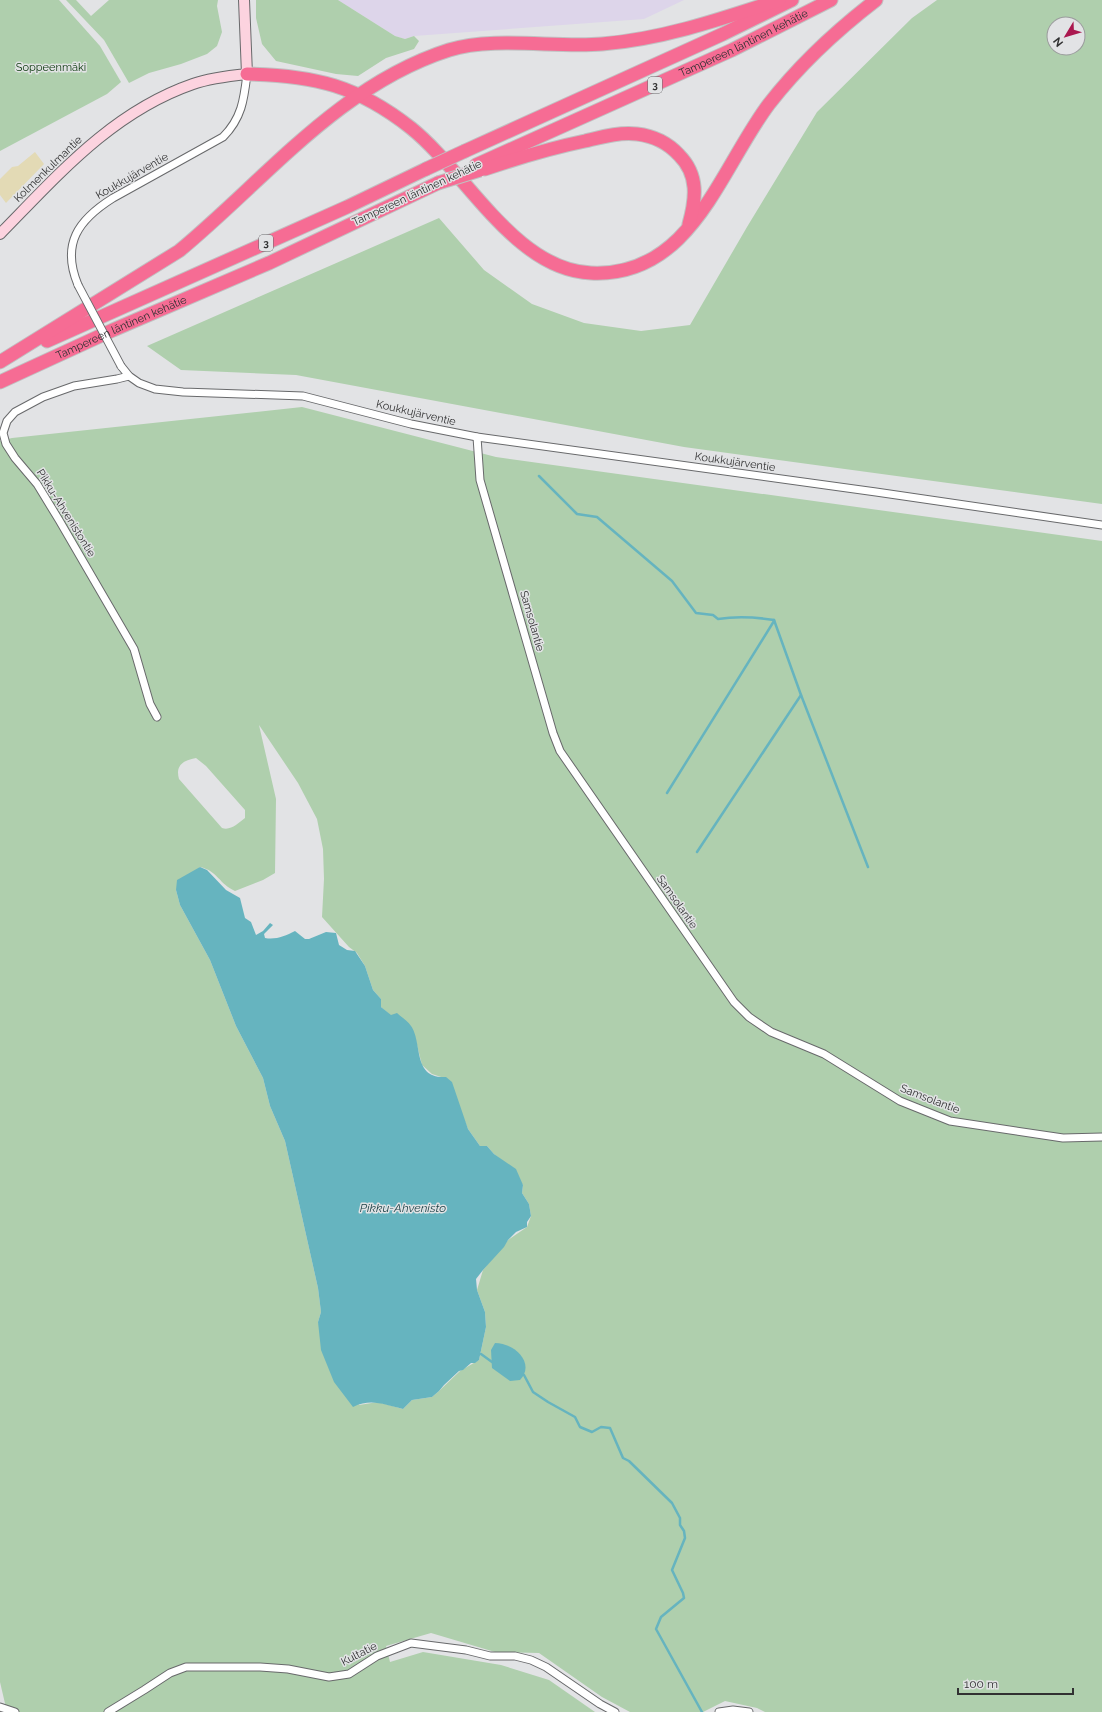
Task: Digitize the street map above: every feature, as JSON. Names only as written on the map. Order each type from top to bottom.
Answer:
[{"type":"highway","points":[[0,362],[179,251],[291,149],[359,94],[410,65],[450,50],[466,47],[494,44],[601,44],[647,38],[697,26],[779,0]]},
{"type":"highway","name":"Tampereen läntinen kehätie","points":[[0,362],[347,207],[426,168],[723,34],[792,0]]},
{"type":"highway","name":"Tampereen läntinen kehätie","points":[[0,382],[113,330],[269,263],[438,183],[478,168],[732,50],[831,0]]},
{"type":"highway","points":[[246,74],[290,75],[309,78],[359,94],[412,128],[442,157],[506,229],[533,252],[554,264],[586,273],[603,274],[627,270],[658,256],[678,240],[704,209],[769,104],[813,54],[839,29],[876,0]]},
{"type":"highway","points":[[478,168],[603,137],[622,134],[637,134],[655,138],[676,151],[684,160],[691,172],[695,193],[694,206],[688,229]]},
{"type":"street","points":[[244,0],[246,74]]},
{"type":"street","name":"Kolmenkulmantie","points":[[0,234],[73,159],[132,114],[168,94],[194,83],[220,77],[246,74]]},
{"type":"street","name":"Koukkujärventie","points":[[246,74],[244,100],[240,113],[232,128],[222,137],[100,206],[85,219],[76,235],[70,256],[72,270],[78,285],[121,366],[129,376],[139,383],[155,389],[302,396],[411,424],[477,437],[876,492],[1102,526]]},
{"type":"street","name":"Pikku-Ahvenistontie","points":[[129,376],[74,386],[43,397],[15,412],[7,421],[3,433],[6,444],[15,458],[37,484],[105,596],[134,649],[150,704],[157,717]]},
{"type":"street","name":"Samsolantie","points":[[477,437],[480,480],[553,733],[560,751],[734,1002],[750,1017],[771,1032],[824,1054],[900,1101],[950,1121],[1062,1138],[1102,1137]]},
{"type":"street","name":"Kultatie","points":[[108,1712],[170,1673],[186,1667],[260,1667],[288,1669],[329,1677],[349,1674],[377,1656],[411,1643],[466,1650],[490,1656],[515,1656],[531,1660],[546,1667],[600,1704],[615,1712]]},
{"type":"street","points":[[0,1706],[15,1712]]},
{"type":"street","points":[[719,1712],[733,1710],[749,1712]]},
{"type":"shaded area","points":[[338,0],[684,0],[644,19],[414,36],[405,39],[395,36]]},
{"type":"green space","name":"Soppeenmäki","points":[[0,0],[59,0],[100,46],[121,82],[107,94],[0,151]]},
{"type":"green space","points":[[66,0],[76,0],[91,16],[109,0],[218,0],[217,6],[222,32],[217,46],[207,54],[181,64],[149,73],[129,83],[104,40]]},
{"type":"green space","points":[[256,0],[338,0],[395,36],[405,39],[414,36],[419,41],[414,49],[386,58],[358,76],[336,74],[276,61],[262,44],[256,18]]},
{"type":"green space","points":[[937,0],[1102,0],[1102,504],[684,447],[296,375],[181,370],[147,346],[439,218],[484,270],[532,304],[584,323],[641,331],[690,325],[747,227],[817,112],[912,18]]},
{"type":"green space","points":[[302,407],[496,457],[1102,541],[1102,1712],[765,1712],[757,1708],[725,1701],[703,1712],[630,1712],[602,1697],[539,1653],[495,1652],[431,1633],[386,1646],[390,1662],[423,1652],[501,1665],[549,1680],[595,1712],[7,1712],[0,1682],[0,441],[12,438]],"holes":[[[259,725],[298,783],[317,819],[323,849],[324,879],[322,917],[349,947],[357,953],[365,966],[373,990],[381,999],[381,1007],[415,1037],[422,1065],[432,1074],[441,1077],[459,1107],[468,1129],[480,1146],[487,1146],[504,1162],[523,1185],[522,1193],[529,1204],[531,1216],[527,1227],[508,1240],[483,1270],[477,1290],[485,1312],[486,1327],[479,1360],[460,1371],[432,1397],[412,1400],[403,1409],[378,1402],[359,1405],[318,1322],[321,1312],[318,1288],[285,1141],[270,1106],[263,1078],[236,1026],[210,960],[180,905],[176,890],[200,867],[211,871],[225,885],[235,891],[263,880],[275,873],[276,799]],[[196,758],[206,766],[245,810],[245,818],[234,826],[225,829],[222,828],[179,779],[179,767],[184,762]]]},
{"type":"sand","points":[[35,152],[44,164],[6,203],[0,195],[0,179],[12,167],[18,166]]},
{"type":"water","name":"Pikku-Ahvenisto","points":[[200,867],[207,870],[226,890],[240,898],[245,918],[251,922],[256,935],[263,931],[270,923],[273,925],[264,934],[265,938],[280,937],[295,931],[305,939],[309,939],[326,932],[336,933],[339,945],[347,950],[355,951],[365,966],[373,990],[381,999],[381,1007],[391,1015],[397,1013],[411,1026],[415,1033],[420,1059],[423,1066],[428,1072],[435,1076],[446,1077],[452,1082],[468,1129],[480,1146],[487,1146],[494,1154],[516,1169],[523,1185],[522,1193],[529,1204],[531,1216],[527,1222],[527,1227],[516,1232],[508,1240],[504,1247],[476,1279],[477,1290],[485,1312],[486,1327],[479,1360],[475,1363],[471,1363],[463,1370],[459,1371],[432,1397],[412,1400],[403,1409],[378,1403],[366,1403],[353,1407],[334,1382],[321,1350],[318,1322],[321,1312],[318,1288],[285,1141],[270,1106],[263,1078],[236,1026],[210,960],[180,905],[176,890],[177,880]]},
{"type":"water","points":[[495,1343],[509,1346],[521,1355],[526,1367],[520,1380],[510,1381],[492,1368],[491,1350]]},
{"type":"waterway","points":[[539,476],[577,514],[597,517],[672,581],[696,613],[713,615],[718,619],[746,617],[774,620]]},
{"type":"waterway","points":[[774,620],[801,695],[868,867]]},
{"type":"waterway","points":[[667,793],[774,621]]},
{"type":"waterway","points":[[697,852],[801,695]]},
{"type":"waterway","points":[[481,1354],[492,1362]]},
{"type":"waterway","points":[[524,1375],[533,1392],[575,1417],[580,1427],[592,1432],[601,1427],[610,1428],[623,1458],[629,1461],[672,1503],[680,1518],[680,1525],[684,1531],[685,1538],[672,1570],[684,1598],[661,1617],[656,1629],[702,1712]]}]
